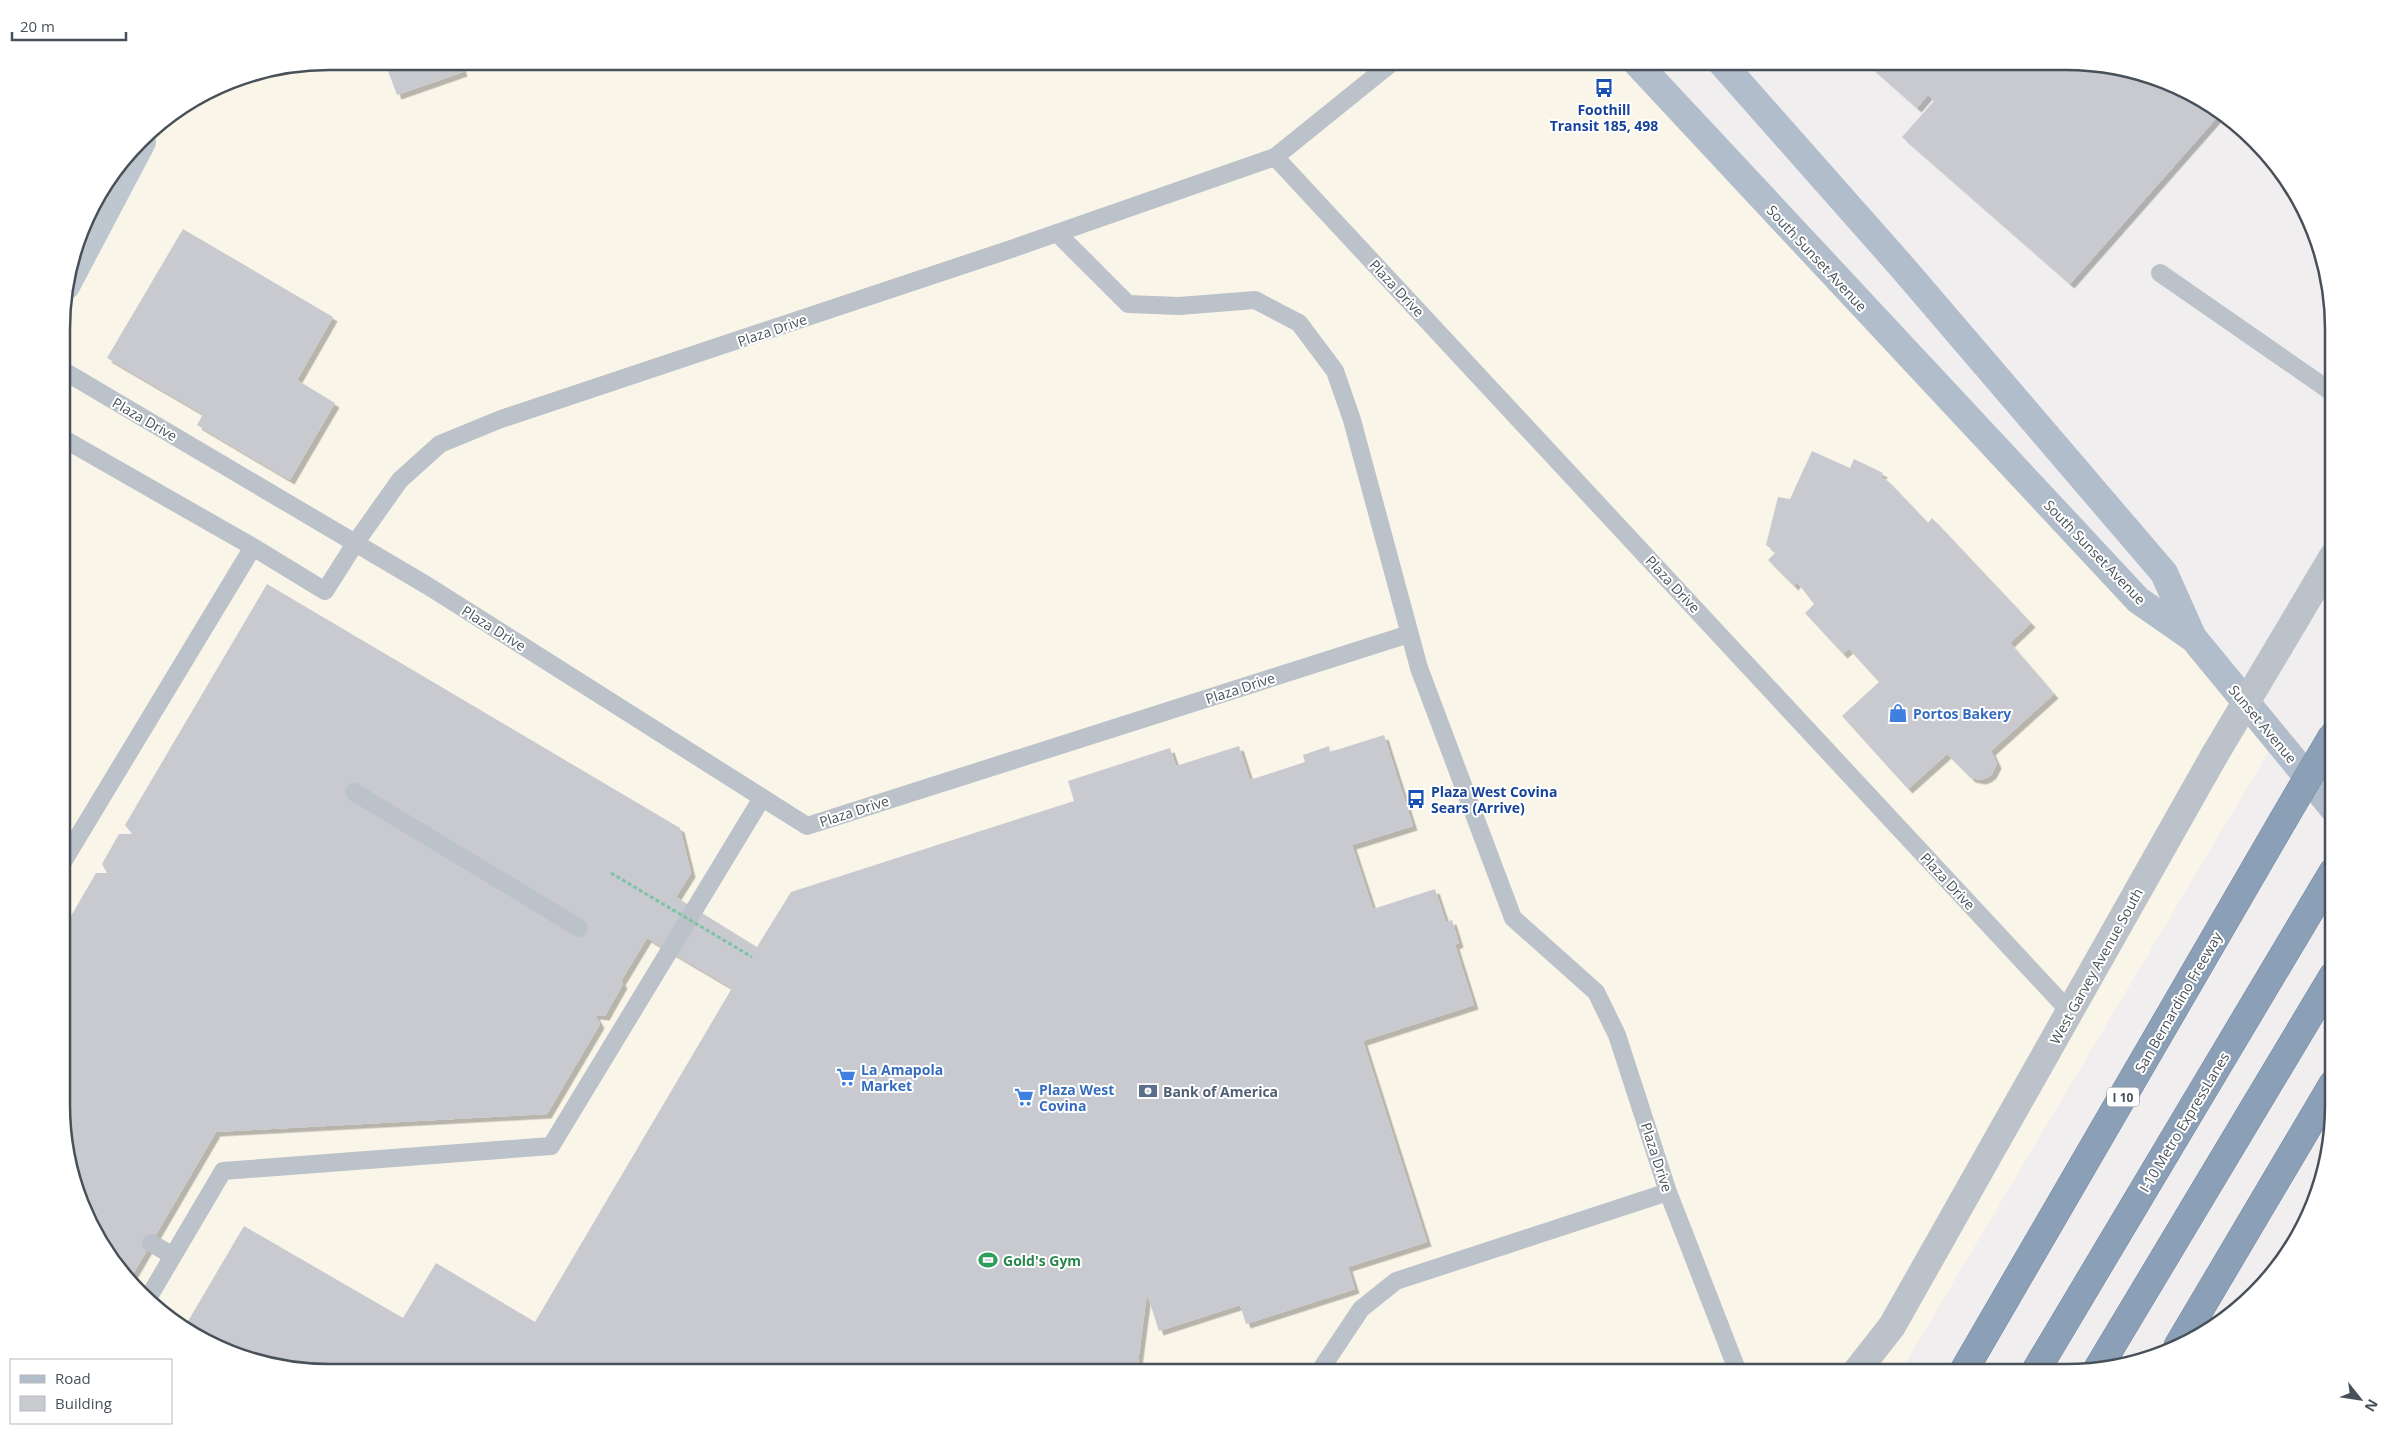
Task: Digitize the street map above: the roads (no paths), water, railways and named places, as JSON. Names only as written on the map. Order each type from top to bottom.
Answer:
[{"type":"highway","name":"San Bernardino Freeway","points":[[1968,1364],[2325,749]]},
{"type":"highway","name":"I-10 Metro ExpressLanes","points":[[2040,1364],[2325,887]]},
{"type":"highway","points":[[2102,1362],[2325,989]]},
{"type":"highway","points":[[2184,1335],[2325,1098]]},
{"type":"main road","name":"South Sunset Avenue","points":[[1644,70],[2138,600],[2194,640]]},
{"type":"main road","points":[[1728,70],[1902,268],[2164,573],[2194,640]]},
{"type":"main road","name":"Sunset Avenue","points":[[2194,640],[2325,798]]},
{"type":"street","points":[[79,260],[133,159]]},
{"type":"street","name":"West Garvey Avenue South","points":[[1862,1364],[1892,1326],[2214,756],[2325,569]]},
{"type":"lane","name":"Plaza Drive","points":[[356,542],[400,480],[440,444],[509,416],[754,336],[1057,233],[1275,156],[1383,70]]},
{"type":"lane","name":"Plaza Drive","points":[[1275,156],[2070,1012]]},
{"type":"lane","name":"Plaza Drive","points":[[1057,233],[1128,304],[1179,306],[1255,300],[1299,323],[1335,371],[1352,420],[1419,668],[1513,918],[1596,992],[1617,1035],[1668,1192],[1735,1364]]},
{"type":"lane","points":[[2160,273],[2325,387]]},
{"type":"lane","name":"Plaza Drive","points":[[70,375],[356,542],[807,826],[1409,634]]},
{"type":"lane","points":[[70,442],[253,546],[325,591],[356,542]]},
{"type":"lane","points":[[70,843],[253,546]]},
{"type":"lane","points":[[354,792],[579,928]]},
{"type":"lane","points":[[151,1293],[223,1171],[551,1146],[762,798]]},
{"type":"lane","points":[[1323,1364],[1361,1309],[1396,1281],[1668,1192]]},
{"type":"lane","points":[[151,1243],[173,1256]]},
{"type":"place","name":"Foothill Transit 185, 498","points":[[1604,88]]},
{"type":"place","name":"Portos Bakery","points":[[1898,713]]},
{"type":"place","name":"Plaza West Covina Sears (Arrive)","points":[[1416,799]]},
{"type":"place","name":"La Amapola Market","points":[[846,1077]]},
{"type":"place","name":"Bank of America","points":[[1148,1091]]},
{"type":"place","name":"Plaza West Covina","points":[[1024,1097]]},
{"type":"place","name":"Gold's Gym","points":[[988,1260]]}]
